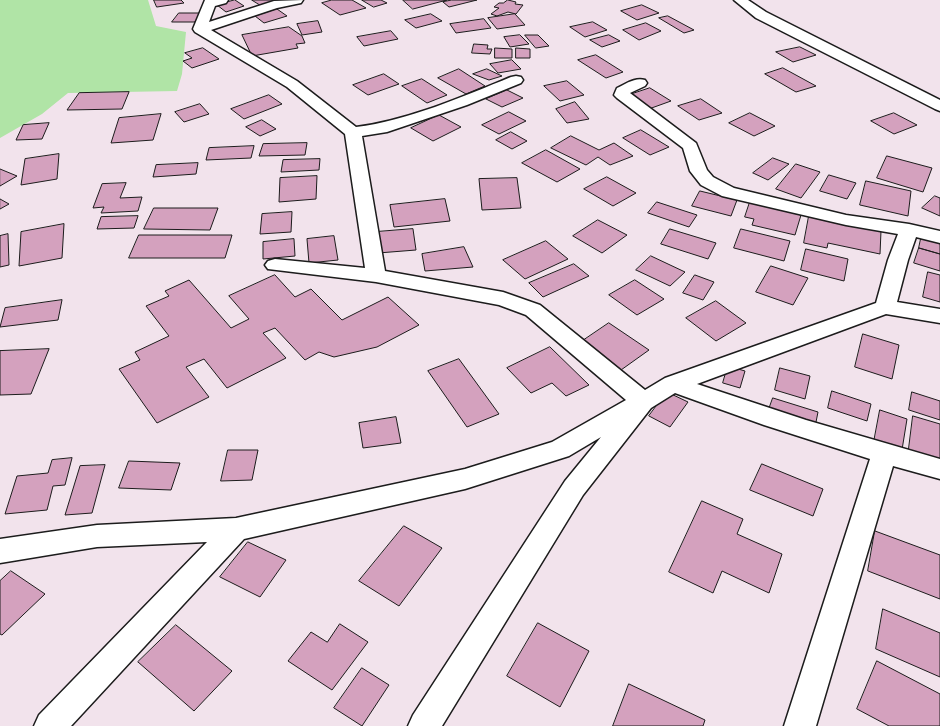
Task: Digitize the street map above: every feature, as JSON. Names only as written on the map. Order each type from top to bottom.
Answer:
[{"type":"street","points":[[200,29],[210,3],[222,0]]},
{"type":"street","points":[[200,29],[274,5],[297,0]]},
{"type":"street","points":[[740,0],[761,15],[940,106]]},
{"type":"street","points":[[200,29],[292,84],[353,132],[376,276]]},
{"type":"street","points":[[353,132],[381,129],[462,102],[516,80]]},
{"type":"street","points":[[640,84],[622,90],[622,95],[690,146],[699,171],[707,181],[728,192],[846,220],[909,230],[940,237]]},
{"type":"street","points":[[885,307],[898,260],[909,230]]},
{"type":"street","points":[[275,265],[376,276],[503,299],[533,310],[643,400]]},
{"type":"street","points":[[0,551],[97,536],[236,529],[465,480],[560,449],[673,384],[885,307],[940,316]]},
{"type":"street","points":[[673,384],[722,402],[884,454],[940,469]]},
{"type":"street","points":[[424,726],[574,488],[643,400]]},
{"type":"street","points":[[800,726],[884,454]]},
{"type":"street","points":[[50,726],[236,529]]},
{"type":"green space","points":[[0,0],[148,0],[156,26],[186,32],[182,74],[177,91],[68,93],[42,114],[0,138]]},
{"type":"building","points":[[154,0],[181,0],[184,3],[157,7]]},
{"type":"building","points":[[235,0],[244,6],[226,12],[217,5]]},
{"type":"building","points":[[252,0],[279,0],[262,6]]},
{"type":"building","points":[[332,0],[352,0],[366,8],[340,15],[322,3]]},
{"type":"building","points":[[362,0],[381,0],[387,3],[374,7]]},
{"type":"building","points":[[403,0],[447,0],[413,9]]},
{"type":"building","points":[[452,0],[477,0],[449,7],[443,2]]},
{"type":"building","points":[[508,0],[516,2],[515,4],[523,5],[516,14],[508,12],[497,16],[491,14],[499,8],[494,7],[499,3],[503,3]]},
{"type":"building","points":[[642,5],[659,13],[637,20],[621,11]]},
{"type":"building","points":[[277,9],[287,16],[264,23],[255,16]]},
{"type":"building","points":[[179,13],[200,13],[195,22],[172,22]]},
{"type":"building","points":[[431,14],[442,21],[416,28],[405,20]]},
{"type":"building","points":[[515,14],[525,25],[497,29],[488,18]]},
{"type":"building","points":[[668,16],[694,30],[684,33],[659,18]]},
{"type":"building","points":[[484,19],[491,28],[456,33],[450,24]]},
{"type":"building","points":[[318,21],[322,32],[302,35],[297,24]]},
{"type":"building","points":[[593,22],[607,30],[585,37],[570,27]]},
{"type":"building","points":[[646,23],[661,31],[639,40],[623,30]]},
{"type":"building","points":[[289,27],[302,36],[305,43],[296,44],[298,48],[252,56],[242,35]]},
{"type":"building","points":[[391,31],[398,39],[364,46],[357,37]]},
{"type":"building","points":[[520,35],[529,44],[510,47],[504,37]]},
{"type":"building","points":[[525,35],[538,35],[549,46],[536,48]]},
{"type":"building","points":[[609,35],[620,41],[602,47],[590,40]]},
{"type":"building","points":[[474,44],[488,45],[487,49],[492,49],[490,54],[472,53]]},
{"type":"building","points":[[800,47],[816,55],[793,62],[776,52]]},
{"type":"building","points":[[203,48],[219,59],[192,68],[183,61],[192,58],[185,53]]},
{"type":"building","points":[[495,48],[512,49],[512,58],[495,58]]},
{"type":"building","points":[[516,48],[530,49],[530,58],[516,58]]},
{"type":"building","points":[[596,55],[623,72],[606,78],[578,60]]},
{"type":"building","points":[[512,60],[521,69],[498,73],[490,64]]},
{"type":"building","points":[[783,68],[816,86],[796,92],[765,74]]},
{"type":"building","points":[[459,69],[485,86],[466,94],[438,78]]},
{"type":"building","points":[[487,69],[502,76],[489,80],[473,74]]},
{"type":"building","points":[[384,74],[399,84],[368,95],[353,85]]},
{"type":"building","points":[[422,79],[447,95],[427,103],[402,86]]},
{"type":"building","points":[[567,81],[584,95],[560,101],[544,86]]},
{"type":"building","points":[[650,88],[671,101],[646,110],[626,96]]},
{"type":"building","points":[[507,90],[523,98],[502,107],[486,99]]},
{"type":"building","points":[[129,92],[122,109],[67,110],[79,93]]},
{"type":"building","points":[[269,95],[282,104],[244,119],[231,109]]},
{"type":"building","points":[[701,99],[722,113],[699,120],[678,106]]},
{"type":"building","points":[[575,102],[589,119],[567,123],[556,109]]},
{"type":"building","points":[[200,104],[209,114],[184,122],[175,112]]},
{"type":"building","points":[[509,112],[526,121],[499,134],[482,125]]},
{"type":"building","points":[[750,113],[775,126],[754,136],[729,123]]},
{"type":"building","points":[[894,113],[917,125],[894,134],[871,121]]},
{"type":"building","points":[[161,114],[153,140],[111,143],[119,118]]},
{"type":"building","points":[[439,115],[461,127],[433,141],[411,128]]},
{"type":"building","points":[[262,120],[276,129],[260,136],[246,127]]},
{"type":"building","points":[[49,123],[42,139],[16,140],[23,125]]},
{"type":"building","points":[[641,130],[669,147],[650,155],[623,138]]},
{"type":"building","points":[[511,132],[527,141],[512,149],[496,140]]},
{"type":"building","points":[[571,136],[599,150],[614,143],[633,156],[610,165],[598,157],[586,165],[551,148]]},
{"type":"building","points":[[307,143],[305,155],[259,156],[263,144]]},
{"type":"building","points":[[254,146],[251,158],[206,160],[209,148]]},
{"type":"building","points":[[546,150],[580,169],[557,182],[522,163]]},
{"type":"building","points":[[59,154],[57,179],[21,185],[25,159]]},
{"type":"building","points":[[887,156],[932,168],[923,192],[877,178]]},
{"type":"building","points":[[773,158],[789,164],[768,180],[753,173]]},
{"type":"building","points":[[320,159],[319,170],[281,172],[283,160]]},
{"type":"building","points":[[198,163],[196,174],[153,177],[156,165]]},
{"type":"building","points":[[796,164],[820,172],[801,198],[776,189]]},
{"type":"building","points":[[0,169],[17,176],[0,186]]},
{"type":"building","points":[[829,175],[856,183],[847,199],[820,191]]},
{"type":"building","points":[[317,176],[316,199],[279,202],[280,178]]},
{"type":"building","points":[[607,177],[636,193],[613,206],[584,189]]},
{"type":"building","points":[[517,178],[521,208],[482,210],[479,179]]},
{"type":"building","points":[[866,181],[911,191],[908,216],[860,205]]},
{"type":"building","points":[[126,183],[120,198],[142,197],[138,211],[101,213],[104,207],[93,208],[102,184]]},
{"type":"building","points":[[700,191],[737,200],[731,216],[692,206]]},
{"type":"building","points":[[935,196],[940,198],[940,216],[922,208]]},
{"type":"building","points":[[0,199],[9,204],[0,209]]},
{"type":"building","points":[[445,199],[450,221],[394,227],[390,205]]},
{"type":"building","points":[[657,202],[697,215],[689,227],[648,213]]},
{"type":"building","points":[[750,202],[801,215],[795,235],[752,225],[754,219],[745,217]]},
{"type":"building","points":[[154,208],[218,208],[210,230],[144,229]]},
{"type":"building","points":[[292,212],[291,232],[260,234],[262,214]]},
{"type":"building","points":[[138,216],[134,228],[97,229],[101,217]]},
{"type":"building","points":[[809,216],[881,231],[880,254],[828,243],[827,248],[804,243]]},
{"type":"building","points":[[598,220],[627,235],[602,253],[573,236]]},
{"type":"building","points":[[64,224],[62,258],[19,266],[21,232]]},
{"type":"building","points":[[413,229],[416,250],[378,253],[376,232]]},
{"type":"building","points":[[670,229],[716,243],[708,259],[661,244]]},
{"type":"building","points":[[741,229],[790,241],[784,261],[734,248]]},
{"type":"building","points":[[8,234],[9,265],[0,267],[0,236]]},
{"type":"building","points":[[922,234],[940,239],[940,254],[919,248]]},
{"type":"building","points":[[139,235],[232,235],[225,258],[129,258]]},
{"type":"building","points":[[334,236],[338,260],[309,263],[307,239]]},
{"type":"building","points":[[294,239],[295,256],[263,259],[263,242]]},
{"type":"building","points":[[546,241],[568,259],[525,279],[503,260]]},
{"type":"building","points":[[464,247],[473,267],[425,271],[422,254]]},
{"type":"building","points":[[919,248],[940,254],[940,271],[914,263]]},
{"type":"building","points":[[806,249],[848,259],[844,281],[801,270]]},
{"type":"building","points":[[651,256],[685,272],[670,286],[636,270]]},
{"type":"building","points":[[574,264],[589,276],[543,297],[529,283]]},
{"type":"building","points":[[771,266],[808,278],[793,305],[756,292]]},
{"type":"building","points":[[928,272],[940,275],[940,302],[923,297]]},
{"type":"building","points":[[275,275],[295,297],[311,289],[342,320],[388,297],[419,325],[377,347],[334,357],[319,352],[305,360],[275,328],[263,333],[286,358],[227,388],[204,359],[186,367],[209,397],[157,423],[119,369],[140,360],[135,352],[169,336],[146,306],[169,296],[165,291],[189,280],[231,328],[249,319],[229,296]]},
{"type":"building","points":[[695,275],[714,282],[703,300],[683,293]]},
{"type":"building","points":[[635,280],[664,299],[637,315],[609,295]]},
{"type":"building","points":[[62,300],[58,320],[0,327],[5,308]]},
{"type":"building","points":[[716,301],[746,323],[716,341],[686,318]]},
{"type":"building","points":[[609,323],[649,350],[621,370],[581,342]]},
{"type":"building","points":[[863,334],[899,345],[892,379],[855,367]]},
{"type":"building","points":[[550,347],[589,385],[566,396],[552,383],[531,393],[507,368]]},
{"type":"building","points":[[49,349],[31,394],[0,395],[0,351]]},
{"type":"building","points":[[459,359],[499,414],[467,427],[428,371]]},
{"type":"building","points":[[728,366],[745,371],[740,388],[723,383]]},
{"type":"building","points":[[780,368],[810,376],[805,399],[775,390]]},
{"type":"building","points":[[832,391],[871,404],[867,421],[828,408]]},
{"type":"building","points":[[667,392],[688,402],[670,427],[649,416]]},
{"type":"building","points":[[912,392],[940,401],[940,420],[909,410]]},
{"type":"building","points":[[773,398],[818,412],[815,427],[768,412]]},
{"type":"building","points":[[880,410],[907,419],[901,456],[873,447]]},
{"type":"building","points":[[913,416],[940,424],[940,466],[908,456]]},
{"type":"building","points":[[396,417],[401,443],[363,448],[359,423]]},
{"type":"building","points":[[228,450],[258,450],[252,480],[221,481]]},
{"type":"building","points":[[72,458],[65,485],[53,486],[47,510],[5,514],[17,476],[48,473],[52,460]]},
{"type":"building","points":[[129,461],[180,463],[171,490],[119,488]]},
{"type":"building","points":[[762,464],[823,489],[813,516],[750,490]]},
{"type":"building","points":[[105,465],[92,513],[65,515],[80,466]]},
{"type":"building","points":[[702,501],[743,519],[737,534],[782,554],[769,593],[722,571],[713,593],[669,572]]},
{"type":"building","points":[[404,526],[442,548],[399,606],[359,581]]},
{"type":"building","points":[[875,531],[940,555],[940,599],[868,571]]},
{"type":"building","points":[[248,542],[286,560],[260,597],[220,577]]},
{"type":"building","points":[[11,571],[45,594],[2,635],[0,634],[0,581]]},
{"type":"building","points":[[883,609],[940,633],[940,677],[876,649]]},
{"type":"building","points":[[538,623],[589,651],[560,707],[507,676]]},
{"type":"building","points":[[340,624],[368,642],[332,690],[288,661],[311,632],[327,642]]},
{"type":"building","points":[[176,625],[232,671],[194,711],[138,662]]},
{"type":"building","points":[[877,661],[940,694],[940,726],[889,726],[857,709]]},
{"type":"building","points":[[362,668],[389,685],[362,726],[334,708]]},
{"type":"building","points":[[629,684],[705,720],[703,726],[613,726]]}]
